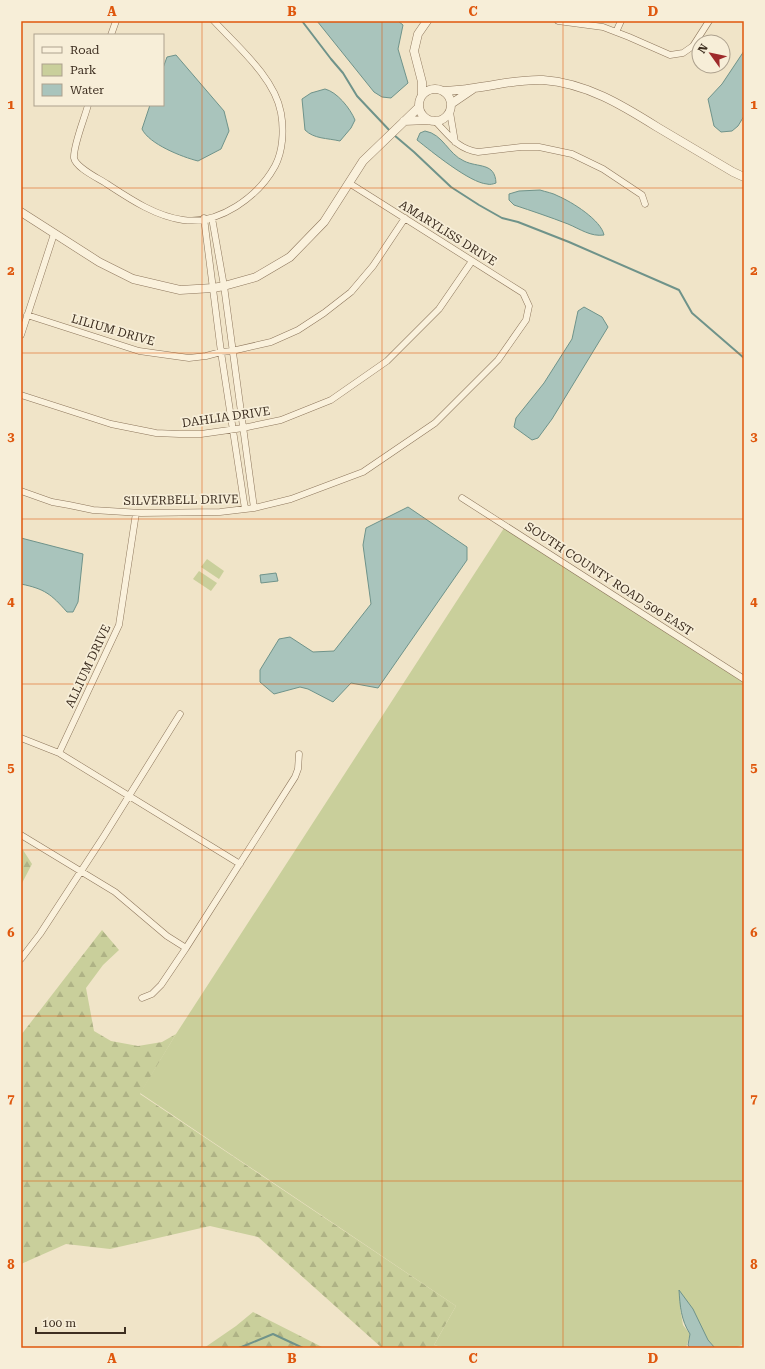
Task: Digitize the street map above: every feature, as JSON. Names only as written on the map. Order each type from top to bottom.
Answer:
[{"type":"street","points":[[111,34],[116,21]]},
{"type":"street","points":[[88,106],[75,148],[74,157],[78,165],[126,196],[153,211],[170,217],[183,220],[212,218],[239,205],[258,189],[275,166],[283,142],[281,112],[273,89],[254,64],[214,21]]},
{"type":"street","points":[[422,95],[422,82],[414,51],[418,34],[427,21]]},
{"type":"street","points":[[558,21],[603,27],[670,56],[683,53],[693,46],[709,21]]},
{"type":"street","points":[[616,32],[621,21]]},
{"type":"street","points":[[418,70],[434,88],[444,91],[474,88],[514,81],[544,80],[589,90],[632,111],[733,172],[744,177]]},
{"type":"street","points":[[434,88],[422,95],[418,103],[418,108],[420,113],[432,121],[456,143],[472,151],[478,152],[505,148],[533,147],[572,154],[604,169],[642,195],[645,204]]},
{"type":"street","points":[[404,121],[432,121],[444,119],[450,108],[474,88]]},
{"type":"street","points":[[444,91],[448,95],[456,143]]},
{"type":"street","points":[[21,212],[99,262],[133,279],[180,290],[224,286],[256,277],[290,256],[324,222],[363,161],[418,108]]},
{"type":"street","name":"AMARYLISS DRIVE","points":[[349,183],[523,293],[529,306]]},
{"type":"street","points":[[204,218],[221,352],[245,509]]},
{"type":"street","points":[[212,218],[224,286],[254,508]]},
{"type":"street","name":"LILIUM DRIVE","points":[[27,315],[116,345],[139,351],[189,358],[232,351],[271,342],[298,330],[324,313],[351,292],[373,266],[405,218]]},
{"type":"street","points":[[21,335],[54,234]]},
{"type":"street","name":"DAHLIA DRIVE","points":[[21,395],[134,430],[179,434],[201,434],[243,428],[281,420],[330,400],[387,361],[439,309],[472,261]]},
{"type":"street","name":"SILVERBELL DRIVE","points":[[21,491],[52,502],[93,510],[136,513],[220,512],[254,508],[291,499],[363,472],[435,423],[498,360],[526,320],[529,306]]},
{"type":"street","name":"SOUTH COUNTY ROAD 500 EAST","points":[[462,498],[744,679]]},
{"type":"street","name":"ALLIUM DRIVE","points":[[59,753],[119,626],[136,513]]},
{"type":"street","points":[[21,959],[40,934],[81,871],[180,714]]},
{"type":"street","points":[[21,738],[59,753],[98,775],[240,864]]},
{"type":"street","points":[[142,998],[152,994],[161,985],[186,948],[295,777],[298,769],[299,754]]},
{"type":"street","points":[[21,835],[115,892],[167,936],[186,948]]},
{"type":"green space","points":[[506,525],[744,683],[744,1344],[735,1348],[715,1348],[680,1308],[683,1325],[690,1334],[686,1348],[446,1348],[434,1345],[456,1306],[140,1093],[176,1034]]},
{"type":"green space","points":[[207,559],[224,571],[219,579],[201,567]]},
{"type":"green space","points":[[199,571],[217,583],[211,591],[193,579]]},
{"type":"green space","points":[[21,849],[32,864],[21,885]]},
{"type":"green space","points":[[102,930],[119,950],[103,965],[86,988],[94,1031],[111,1041],[138,1046],[162,1042],[176,1034],[140,1094],[456,1306],[434,1345],[446,1348],[382,1348],[258,1237],[210,1226],[110,1249],[66,1244],[21,1264],[21,1035]]},
{"type":"green space","points":[[253,1312],[324,1348],[204,1348],[236,1326]]},
{"type":"water","points":[[317,21],[398,21],[403,25],[398,49],[408,83],[391,98],[382,97],[374,92]]},
{"type":"water","points":[[744,51],[744,116],[738,126],[732,131],[721,132],[714,126],[708,99],[722,84],[729,74],[731,74],[731,70]]},
{"type":"water","points":[[176,55],[224,111],[229,131],[221,149],[198,161],[175,153],[159,145],[151,140],[142,129],[150,106],[164,106],[164,65],[167,57]]},
{"type":"water","points":[[325,89],[334,93],[343,101],[355,120],[351,128],[340,141],[317,137],[305,130],[302,99],[311,93]]},
{"type":"water","points":[[425,131],[441,140],[458,158],[489,169],[495,176],[496,183],[489,184],[480,182],[461,173],[417,140],[420,133]]},
{"type":"water","points":[[540,190],[556,195],[578,207],[598,223],[604,235],[595,235],[586,232],[561,221],[514,205],[509,200],[509,194],[519,191]]},
{"type":"water","points":[[584,307],[602,317],[608,327],[552,419],[538,438],[532,440],[514,427],[516,418],[544,383],[572,339],[578,311]]},
{"type":"water","points":[[408,507],[467,547],[467,560],[378,688],[351,683],[333,702],[308,689],[300,687],[274,694],[260,682],[260,670],[279,639],[290,637],[313,652],[334,651],[371,604],[363,545],[366,528]]},
{"type":"water","points":[[21,538],[83,554],[78,602],[73,612],[67,612],[52,597],[42,590],[21,584]]},
{"type":"water","points":[[276,573],[278,581],[261,583],[260,575]]},
{"type":"water","points":[[679,1290],[693,1309],[708,1340],[715,1348],[690,1348],[688,1345],[690,1334],[683,1318]]},
{"type":"waterway","points":[[302,21],[343,73],[357,96],[391,132]]},
{"type":"waterway","points":[[394,135],[451,187],[502,218],[518,222],[569,242],[679,290],[692,313],[744,358]]},
{"type":"waterway","points":[[239,1348],[273,1334],[303,1348]]}]
